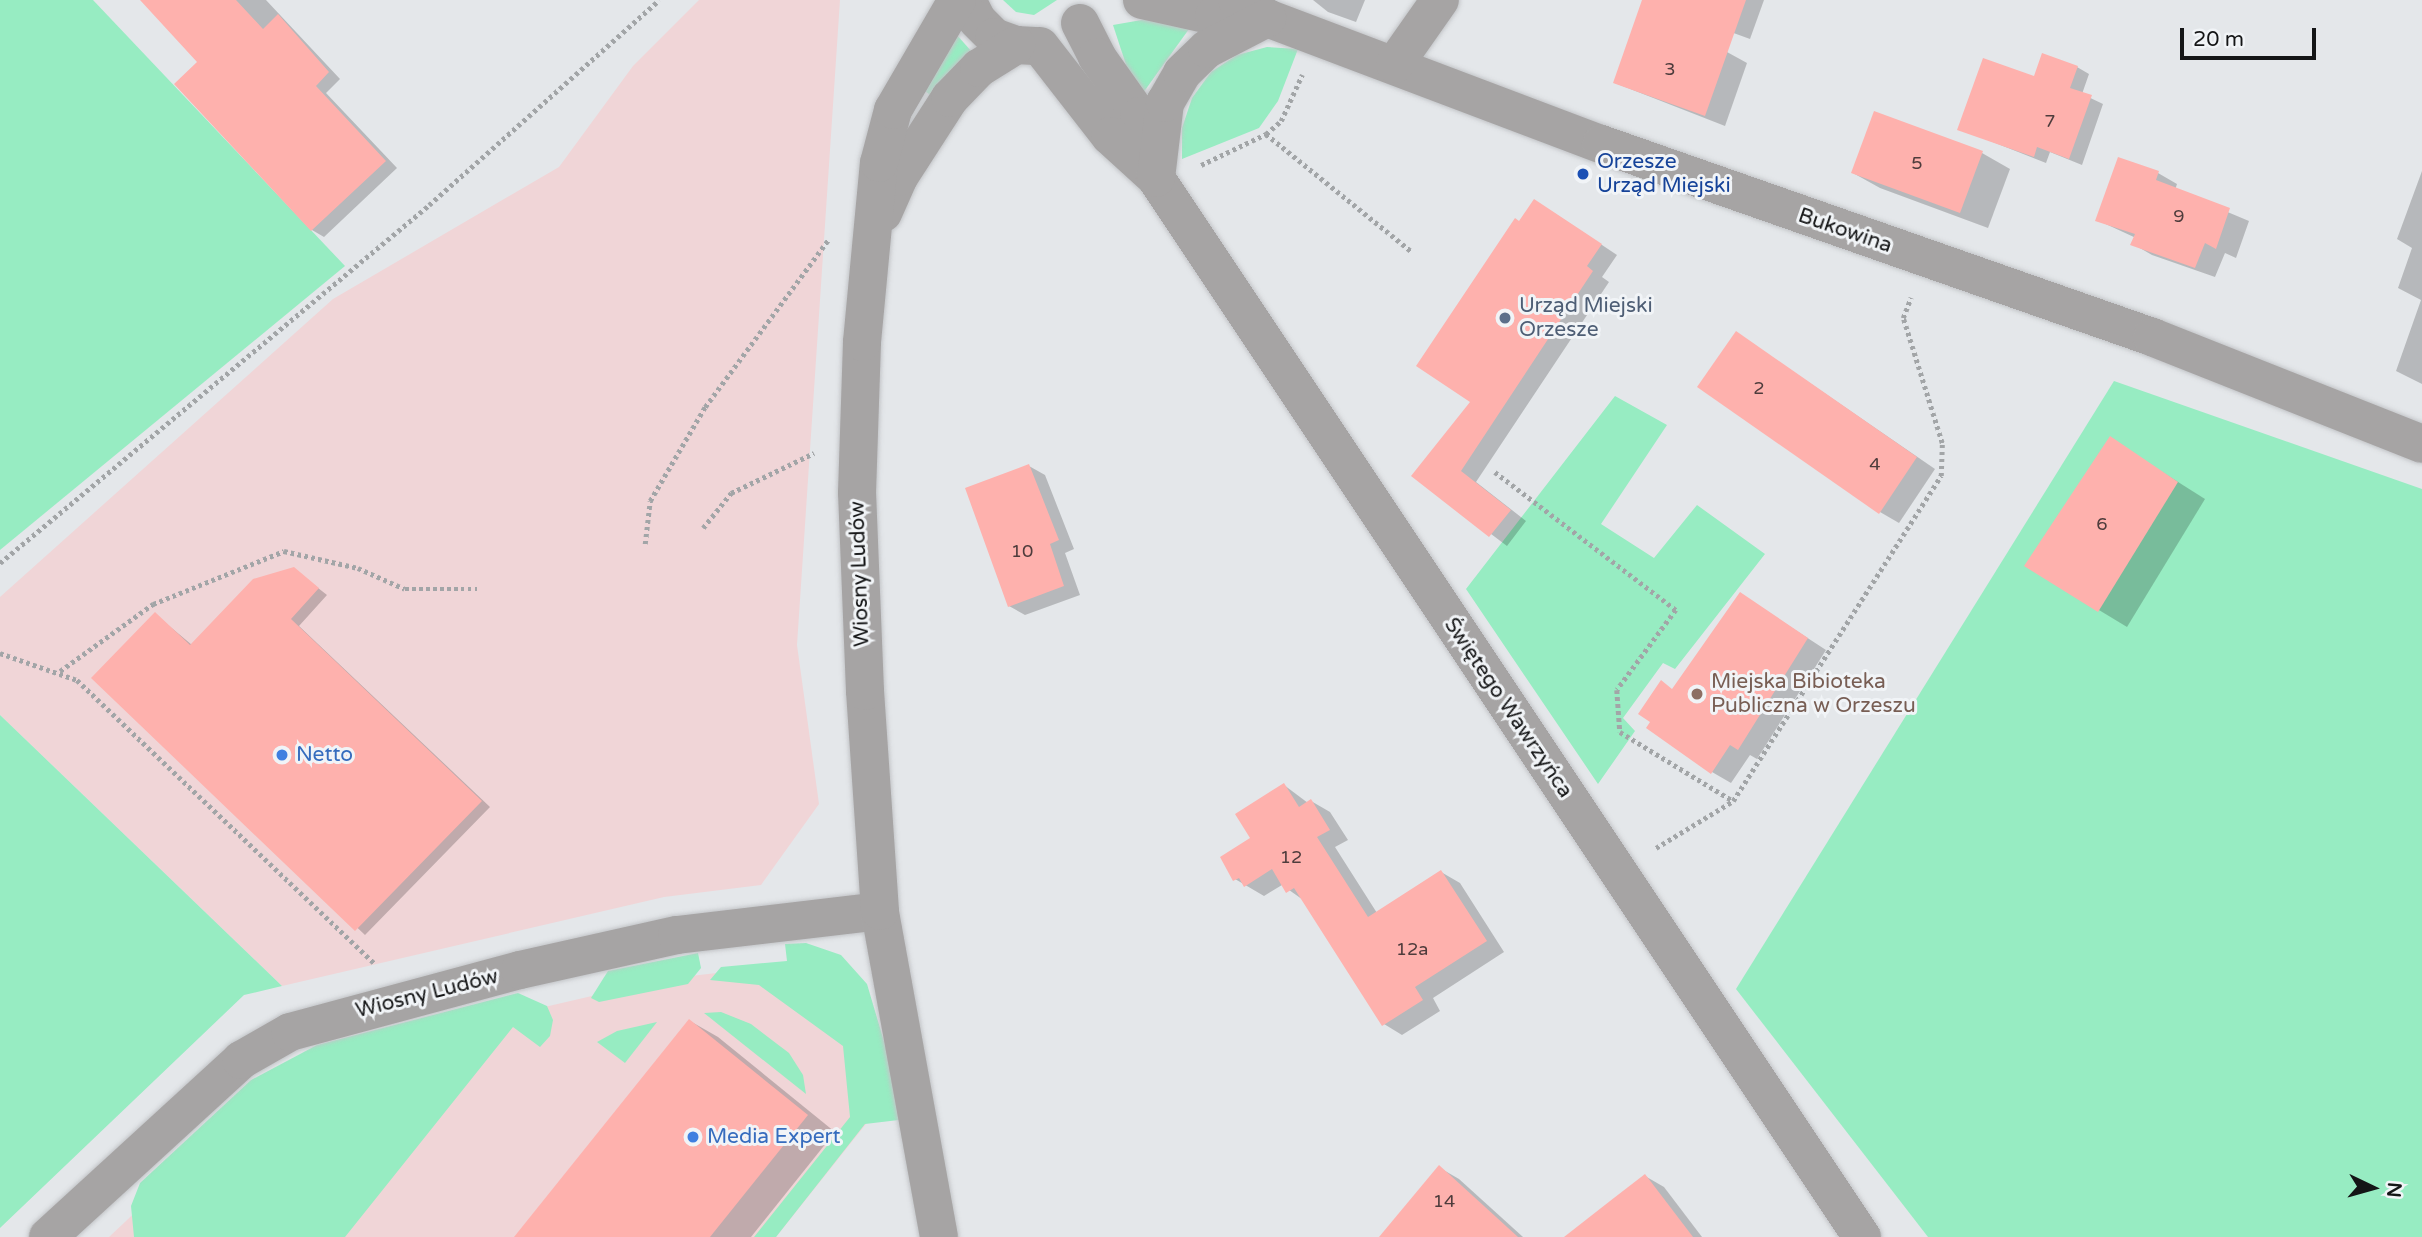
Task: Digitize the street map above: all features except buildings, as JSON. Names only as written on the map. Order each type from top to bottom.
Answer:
[{"type":"street","name":"Wiosny Ludów","points":[[939,1237],[880,911],[864,691],[857,493],[862,342],[879,163],[893,110],[957,0]]},
{"type":"street","points":[[967,0],[985,29],[1028,46]]},
{"type":"street","name":"Bukowina","points":[[1142,0],[1214,16],[1252,9],[1672,170],[2152,337],[2422,444]]},
{"type":"street","points":[[1395,64],[1440,0]]},
{"type":"street","name":"Wiosny Ludów","points":[[873,237],[899,177],[937,115],[979,68],[1028,46],[1062,38],[1091,6]]},
{"type":"street","name":"Świętego Wawrzyńca","points":[[1091,6],[1097,57],[1617,872],[1862,1237]]},
{"type":"street","points":[[1173,174],[1166,103],[1182,73],[1252,9]]},
{"type":"street","name":"Świętego Wawrzyńca","points":[[1028,46],[1110,136],[1173,174]]},
{"type":"street","name":"Wiosny Ludów","points":[[48,1237],[241,1060],[290,1032],[520,970],[677,936],[880,911]]},
{"type":"path","points":[[0,563],[429,205],[659,0]]},
{"type":"path","points":[[1173,174],[1266,134],[1281,121],[1305,68]]},
{"type":"path","points":[[1266,134],[1411,251]]},
{"type":"path","points":[[645,544],[650,501],[705,407],[831,236]]},
{"type":"path","points":[[1617,872],[1733,801],[1941,476],[1942,443],[1903,318],[1915,286]]},
{"type":"path","points":[[703,528],[731,493],[821,450]]},
{"type":"path","points":[[1495,472],[1676,610],[1617,690],[1620,732],[1733,801]]},
{"type":"path","points":[[59,672],[153,604],[284,551],[358,568],[405,589],[477,589]]},
{"type":"path","points":[[0,653],[77,680],[377,966]]},
{"type":"shaded area","points":[[699,0],[840,0],[797,645],[819,804],[761,885],[664,897],[282,986],[0,715],[0,597],[333,299],[559,167],[633,66]]},
{"type":"shaded area","points":[[769,967],[851,1023],[866,1124],[776,1237],[109,1237],[144,1204],[381,1045],[665,979]]},
{"type":"green space","points":[[0,0],[93,0],[345,266],[0,550]]},
{"type":"green space","points":[[1003,0],[1057,0],[1034,15],[1016,12]]},
{"type":"green space","points":[[1153,18],[1189,29],[1143,93],[1131,80],[1113,25]]},
{"type":"green space","points":[[956,34],[972,52],[934,98],[920,87]]},
{"type":"green space","points":[[1267,47],[1298,49],[1278,101],[1259,128],[1182,159],[1182,128],[1192,98],[1211,72],[1237,55]]},
{"type":"green space","points":[[2114,381],[2422,489],[2422,1237],[1928,1237],[1736,989]]},
{"type":"green space","points":[[1615,396],[1667,425],[1601,524],[1654,558],[1697,505],[1765,554],[1675,669],[1663,663],[1623,718],[1635,731],[1598,784],[1466,589]]},
{"type":"green space","points":[[0,715],[282,986],[244,995],[0,1228]]},
{"type":"green space","points":[[806,943],[841,955],[867,984],[907,1119],[865,1124],[776,1237],[754,1237],[850,1117],[843,1046],[759,985],[710,980],[721,967],[787,961],[785,944]]},
{"type":"green space","points":[[698,953],[701,968],[688,984],[599,1002],[591,998],[608,971]]},
{"type":"green space","points":[[518,993],[547,1006],[553,1020],[550,1036],[540,1047],[513,1027],[345,1237],[134,1237],[131,1206],[140,1183],[251,1080],[317,1045]]},
{"type":"green space","points":[[721,1012],[751,1024],[789,1053],[803,1075],[806,1094],[704,1013]]},
{"type":"green space","points":[[657,1022],[625,1063],[597,1042],[617,1031]]},
{"type":"place","name":"Orzesze Urząd Miejski","points":[[1583,174]]},
{"type":"place","name":"Urząd Miejski Orzesze","points":[[1505,318]]},
{"type":"place","name":"Miejska Bibioteka Publiczna w Orzeszu","points":[[1697,694]]},
{"type":"place","name":"Netto","points":[[282,755]]},
{"type":"place","name":"Media Expert","points":[[693,1137]]}]
